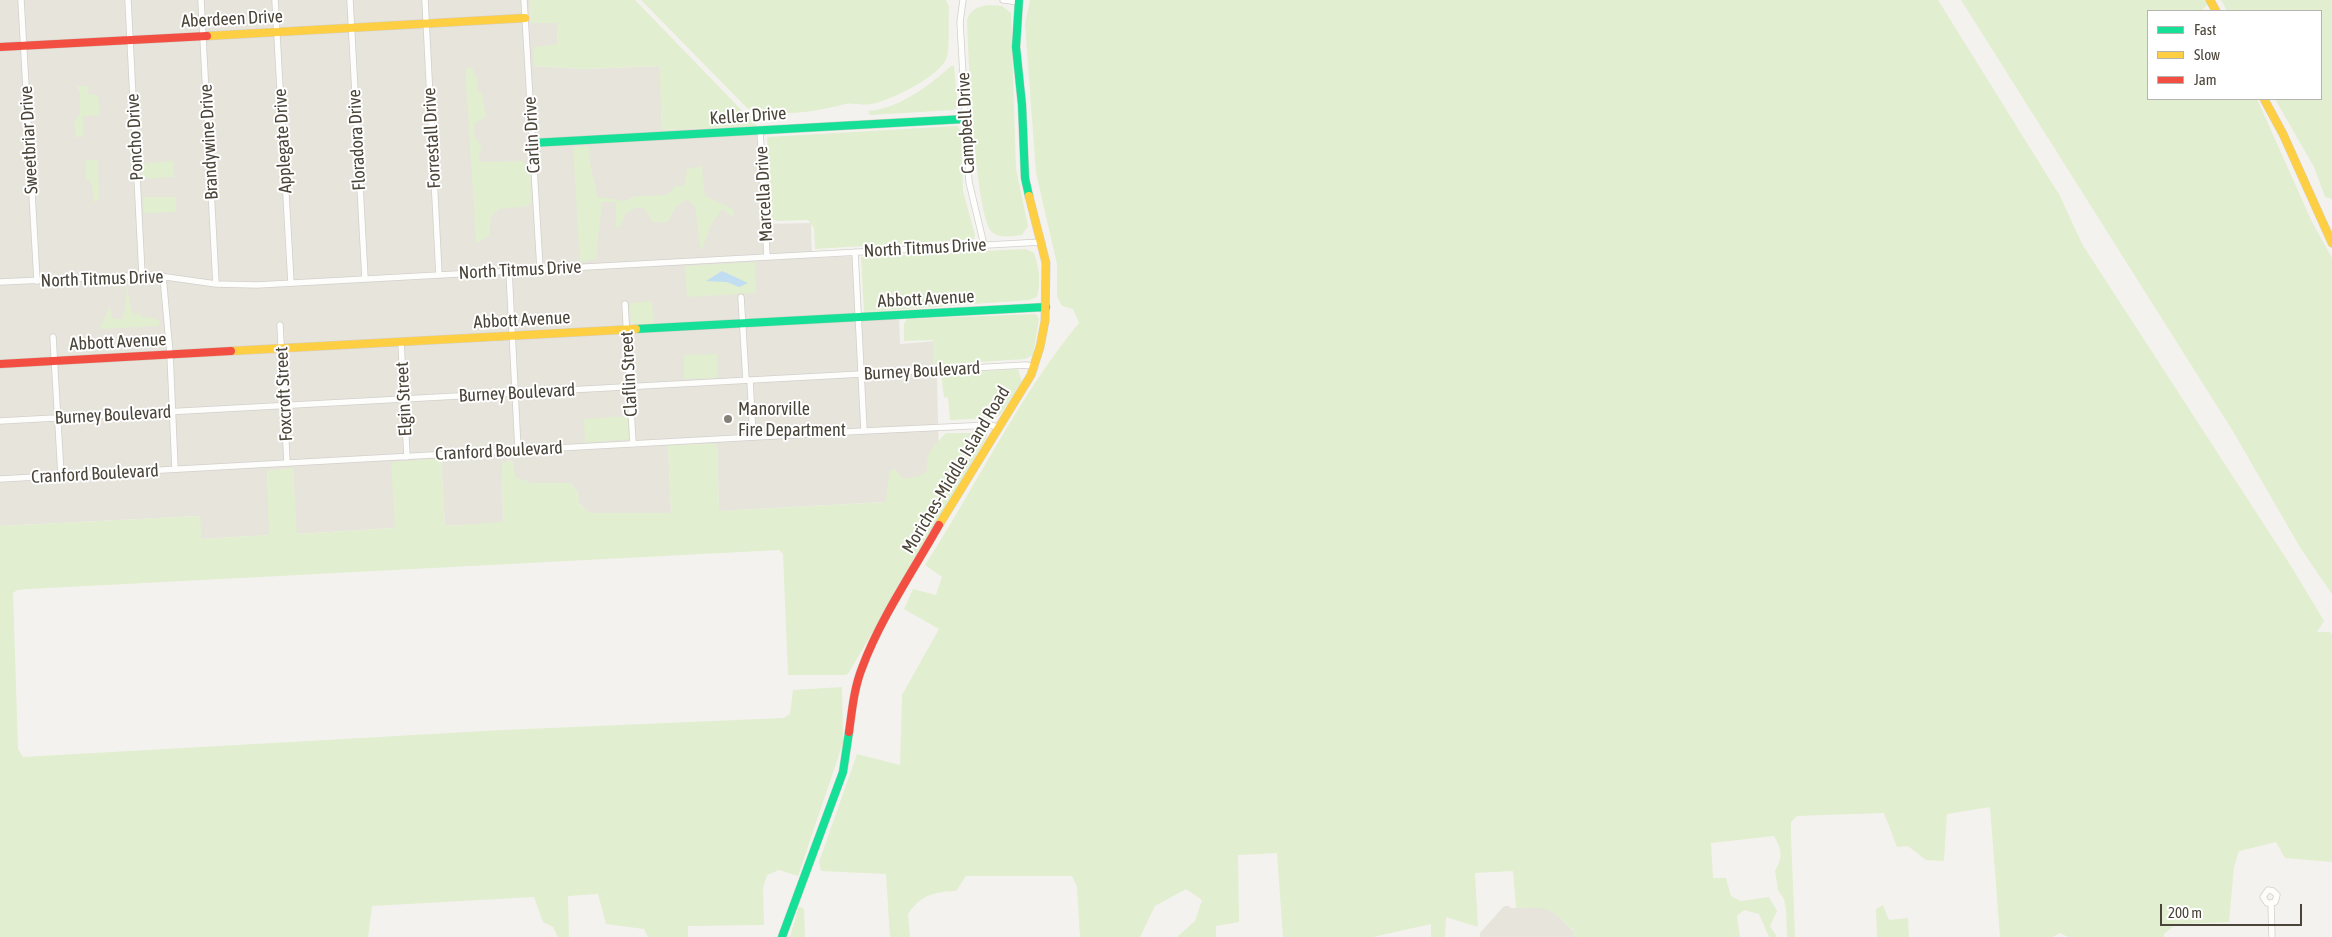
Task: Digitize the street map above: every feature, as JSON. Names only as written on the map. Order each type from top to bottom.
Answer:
[{"type":"street","name":"Sweetbriar Drive","points":[[21,0],[37,281]]},
{"type":"street","name":"Poncho Drive","points":[[128,0],[142,275]]},
{"type":"street","name":"Brandywine Drive","points":[[201,0],[216,284]]},
{"type":"street","name":"Applegate Drive","points":[[275,0],[291,282]]},
{"type":"street","name":"Floradora Drive","points":[[350,0],[364,279]]},
{"type":"street","name":"Forrestall Drive","points":[[425,0],[439,275]]},
{"type":"street","name":"Carlin Drive","points":[[524,0],[540,269]]},
{"type":"street","name":"Campbell Drive","points":[[963,0],[960,22],[970,192],[984,245]]},
{"type":"street","points":[[1003,0],[1019,1]]},
{"type":"street","name":"Moriches-Middle Island Road","points":[[782,937],[825,816],[843,772],[855,691],[866,657],[955,497],[1035,367],[1044,332],[1046,263],[1025,178],[1022,105],[1016,47],[1019,1]]},
{"type":"street","name":"Aberdeen Drive","points":[[0,47],[525,18]]},
{"type":"street","points":[[2265,100],[2283,134],[2332,243]]},
{"type":"street","name":"Keller Drive","points":[[532,143],[965,120]]},
{"type":"street","name":"Marcella Drive","points":[[760,130],[767,257]]},
{"type":"street","name":"North Titmus Drive","points":[[0,282],[142,275],[164,276],[216,284],[291,282],[1042,242]]},
{"type":"street","points":[[855,252],[864,432]]},
{"type":"street","points":[[509,271],[518,450]]},
{"type":"street","points":[[164,276],[170,354],[175,469]]},
{"type":"street","points":[[741,297],[753,437]]},
{"type":"street","name":"Claflin Street","points":[[625,304],[633,444]]},
{"type":"street","name":"Abbott Avenue","points":[[0,364],[1046,307]]},
{"type":"street","name":"Foxcroft Street","points":[[280,324],[287,463]]},
{"type":"street","points":[[53,337],[61,475]]},
{"type":"street","name":"Elgin Street","points":[[401,342],[407,457]]},
{"type":"street","name":"Burney Boulevard","points":[[0,421],[1026,365],[1035,367]]},
{"type":"street","name":"Cranford Boulevard","points":[[0,478],[753,437],[990,425],[998,427]]},
{"type":"street","points":[[2271,904],[2272,937]]},
{"type":"shaded area","points":[[0,0],[530,0],[531,23],[558,23],[557,44],[533,66],[584,69],[660,66],[662,130],[757,126],[762,224],[811,223],[812,258],[855,256],[858,318],[899,318],[900,344],[936,341],[940,499],[719,511],[717,444],[668,445],[671,513],[590,513],[579,503],[577,491],[570,483],[531,483],[515,478],[512,460],[502,464],[503,523],[445,526],[441,458],[395,528],[296,534],[293,469],[267,471],[270,535],[201,539],[199,516],[0,526]]},
{"type":"shaded area","points":[[1504,906],[1511,908],[1545,907],[1556,914],[1573,931],[1574,937],[1480,937],[1480,933]]},
{"type":"green space","points":[[530,0],[635,0],[757,126],[662,130],[659,66],[584,69],[533,66],[534,47],[557,44],[558,23],[531,23]]},
{"type":"green space","points":[[641,0],[946,0],[949,7],[947,57],[935,72],[925,79],[902,93],[879,102],[848,104],[801,112],[755,111],[747,108]]},
{"type":"green space","points":[[1030,0],[1938,0],[2060,196],[2082,244],[2291,566],[2324,621],[2317,632],[2330,632],[2332,635],[2332,862],[2285,858],[2276,842],[2239,851],[2234,867],[2229,922],[2176,924],[2164,934],[2164,937],[2068,937],[2060,933],[2053,937],[2000,937],[1990,807],[1947,814],[1944,861],[1926,860],[1908,846],[1897,847],[1884,813],[1797,816],[1791,822],[1795,937],[1787,937],[1786,909],[1784,899],[1778,890],[1775,871],[1779,862],[1779,845],[1774,836],[1711,843],[1713,878],[1726,878],[1731,896],[1741,901],[1769,897],[1777,911],[1770,926],[1777,937],[1769,937],[1759,914],[1744,910],[1737,916],[1740,937],[1574,937],[1573,930],[1548,910],[1543,908],[1516,908],[1513,871],[1475,873],[1478,927],[1446,917],[1445,937],[1431,937],[1431,924],[1373,937],[1283,937],[1277,853],[1238,855],[1239,922],[1216,926],[1216,937],[1177,937],[1195,921],[1202,900],[1186,889],[1155,906],[1140,937],[1080,937],[1077,887],[1072,876],[966,876],[956,891],[941,892],[928,896],[913,908],[908,914],[910,937],[890,937],[886,874],[821,871],[819,862],[857,754],[900,765],[902,695],[939,629],[904,609],[913,589],[936,595],[942,577],[925,565],[1017,411],[1057,351],[1079,323],[1073,309],[1062,306],[1057,297],[1057,264],[1036,173],[1025,24]]},
{"type":"green space","points":[[1961,0],[2206,0],[2208,4],[2202,10],[2147,10],[2147,100],[2257,100],[2312,222],[2332,258],[2332,594],[2301,549],[2234,433]]},
{"type":"green space","points":[[2221,0],[2332,0],[2332,199],[2325,197],[2314,167],[2276,100],[2322,100],[2322,10],[2226,10]]},
{"type":"green space","points":[[989,5],[1002,6],[1011,13],[1016,169],[1028,226],[1022,235],[1015,236],[1003,236],[992,232],[986,220],[977,167],[967,20],[970,13],[975,9]]},
{"type":"green space","points":[[951,66],[954,66],[958,107],[953,110],[870,115],[868,111],[891,106],[913,95]]},
{"type":"green space","points":[[472,67],[477,79],[477,90],[482,94],[486,117],[475,123],[474,137],[482,146],[478,158],[481,162],[523,161],[530,170],[531,202],[529,206],[499,209],[491,217],[489,236],[476,243],[465,68]]},
{"type":"green space","points":[[77,86],[89,86],[88,94],[98,95],[100,115],[83,116],[83,137],[76,137],[74,121],[80,114],[80,94]]},
{"type":"green space","points":[[957,126],[961,131],[963,191],[975,235],[974,239],[815,249],[814,228],[808,220],[778,221],[771,219],[767,137]]},
{"type":"green space","points":[[589,146],[597,197],[624,201],[636,196],[666,195],[677,185],[684,187],[687,169],[702,166],[705,196],[733,209],[734,218],[722,209],[711,225],[701,253],[695,207],[687,199],[675,208],[668,222],[652,222],[645,209],[638,207],[626,213],[621,225],[616,228],[616,202],[602,202],[596,259],[580,262],[573,147]]},
{"type":"green space","points":[[98,159],[99,199],[94,203],[92,185],[86,178],[85,161]]},
{"type":"green space","points":[[173,161],[174,177],[142,179],[141,164]]},
{"type":"green space","points":[[144,197],[176,197],[176,212],[144,213]]},
{"type":"green space","points":[[1026,249],[1034,253],[1037,263],[1039,280],[1037,297],[1029,300],[864,312],[861,257]]},
{"type":"green space","points":[[755,262],[756,293],[687,297],[685,266]]},
{"type":"green space","points":[[127,283],[130,306],[134,317],[138,312],[143,318],[150,317],[160,321],[159,326],[99,329],[110,307],[112,318],[122,320]]},
{"type":"green space","points":[[652,301],[654,324],[631,327],[630,303]]},
{"type":"green space","points":[[1036,314],[1039,319],[1033,355],[1025,359],[933,365],[933,340],[904,341],[904,324],[907,319]]},
{"type":"green space","points":[[717,354],[717,378],[684,379],[684,355]]},
{"type":"green space","points":[[1018,369],[1022,382],[1000,415],[993,418],[950,420],[948,398],[944,397],[941,374]]},
{"type":"green space","points":[[629,416],[630,439],[585,443],[584,419]]},
{"type":"green space","points":[[946,433],[987,433],[987,437],[848,674],[845,675],[788,675],[783,554],[779,550],[29,589],[17,590],[13,593],[18,749],[23,757],[503,730],[784,718],[790,714],[793,690],[842,687],[843,743],[798,876],[779,870],[767,875],[763,888],[764,925],[688,926],[688,937],[648,937],[644,929],[606,924],[598,894],[568,896],[569,937],[558,937],[553,927],[543,922],[534,897],[372,906],[368,937],[0,937],[0,526],[200,516],[202,539],[269,535],[267,471],[293,468],[297,534],[395,528],[391,462],[441,458],[445,526],[503,522],[502,464],[512,460],[516,478],[531,483],[570,483],[577,491],[579,503],[590,513],[671,513],[668,445],[717,444],[719,511],[886,502],[889,471],[895,469],[904,479],[920,476],[927,471],[927,459],[931,450]]},
{"type":"green space","points":[[1883,905],[1889,920],[1908,918],[1909,937],[1877,937],[1876,909]]},
{"type":"green space","points":[[799,906],[804,909],[805,937],[790,937]]},
{"type":"water","points":[[722,271],[748,283],[739,287],[727,282],[706,281]]},
{"type":"traffic: fast","points":[[1019,0],[1016,47],[1022,105],[1025,178],[1029,196]]},
{"type":"traffic: fast","points":[[532,143],[965,119]]},
{"type":"traffic: fast","points":[[636,329],[1046,307]]},
{"type":"traffic: fast","points":[[782,937],[843,772],[849,732]]},
{"type":"traffic: slow","points":[[2210,0],[2215,10]]},
{"type":"traffic: slow","points":[[207,36],[525,18]]},
{"type":"traffic: slow","points":[[2265,100],[2283,134],[2332,243]]},
{"type":"traffic: slow","points":[[939,525],[1031,375],[1040,347],[1045,321],[1046,263],[1029,196]]},
{"type":"traffic: slow","points":[[231,351],[636,329]]},
{"type":"traffic: jam","points":[[0,47],[207,36]]},
{"type":"traffic: jam","points":[[0,364],[231,351]]},
{"type":"traffic: jam","points":[[849,732],[857,683],[869,650],[887,613],[939,525]]},
{"type":"place","name":"Manorville Fire Department","points":[[728,419]]}]
